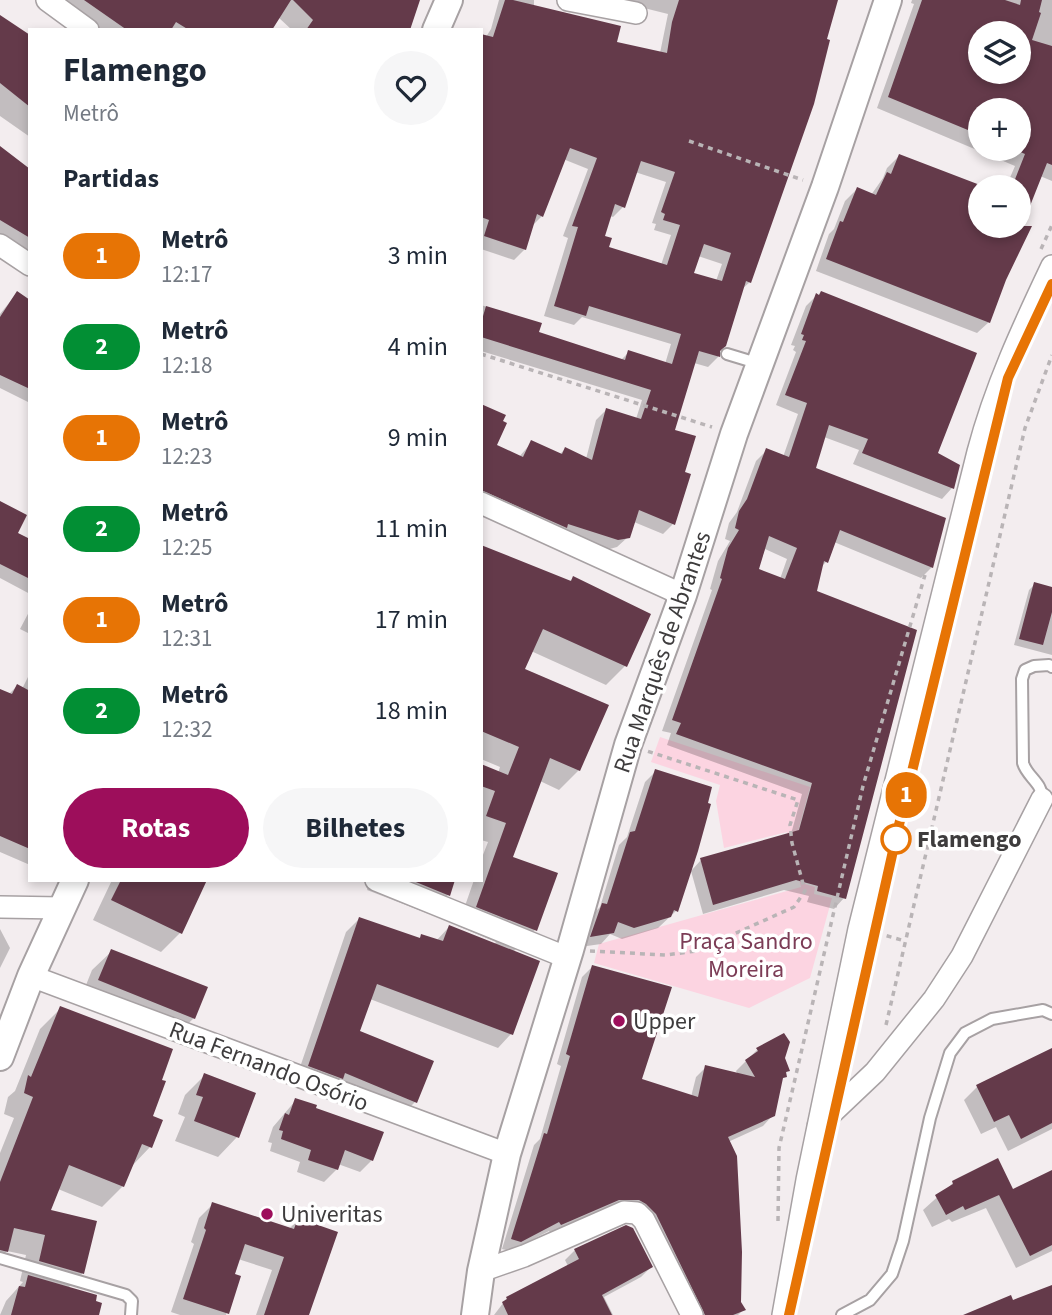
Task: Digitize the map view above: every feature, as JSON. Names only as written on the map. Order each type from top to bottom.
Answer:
[{"type":"street","points":[[47,0],[85,28]]},
{"type":"street","points":[[437,28],[449,0]]},
{"type":"street","points":[[568,0],[636,13]]},
{"type":"street","name":"Rua Marquês de Abrantes","points":[[475,1315],[481,1271],[507,1154],[569,954],[628,745],[683,595],[734,434],[825,187],[888,0]]},
{"type":"street","points":[[0,245],[28,264]]},
{"type":"street","points":[[783,1315],[818,1126],[859,929],[988,412],[1052,266]]},
{"type":"street","points":[[483,504],[683,595]]},
{"type":"street","points":[[818,1126],[875,1072],[934,999],[962,956],[1042,799]]},
{"type":"street","points":[[0,1057],[31,976],[74,882]]},
{"type":"street","points":[[381,882],[569,954]]},
{"type":"street","points":[[0,907],[62,908]]},
{"type":"street","name":"Rua Fernando Osório","points":[[31,976],[507,1154]]},
{"type":"street","points":[[481,1271],[524,1256],[624,1212],[633,1212],[644,1220],[692,1315]]},
{"type":"lane","points":[[727,354],[760,364]]},
{"type":"lane","points":[[1042,799],[1041,788],[1024,769],[1022,680],[1025,670],[1034,666],[1052,667]]},
{"type":"lane","points":[[842,1315],[870,1300],[892,1273],[903,1241],[930,1118],[950,1053],[965,1033],[992,1019],[1043,1010],[1052,1014]]},
{"type":"lane","points":[[0,1258],[126,1295],[132,1301],[131,1315]]},
{"type":"path","points":[[689,141],[825,187]]},
{"type":"path","points":[[483,355],[734,434]]},
{"type":"path","points":[[884,1032],[1024,428],[1052,355]]},
{"type":"path","points":[[569,954],[666,955],[696,951],[794,907],[805,891],[790,825],[798,800],[628,745]]},
{"type":"path","points":[[831,922],[843,925]]},
{"type":"green space","name":"Praça Sandro Moreira","points":[[660,737],[810,787],[795,842],[811,848],[805,884],[815,887],[814,894],[832,898],[810,978],[749,1008],[594,963],[599,944],[801,887],[787,832],[724,848],[716,801],[720,785],[651,762]]},
{"type":"building","points":[[84,0],[291,0],[273,28],[186,28],[176,22],[172,28],[124,28]]},
{"type":"building","points":[[293,0],[420,0],[411,28],[307,28],[313,20]]},
{"type":"building","points":[[505,0],[513,0],[621,26],[617,42],[667,53],[679,0],[838,0],[814,104],[751,283],[746,281],[726,346],[720,351],[720,357],[699,351],[675,430],[696,436],[685,472],[691,474],[675,525],[639,510],[630,538],[618,540],[568,524],[567,528],[483,491],[483,405],[506,415],[503,421],[507,423],[497,445],[523,457],[531,440],[562,454],[565,447],[592,460],[606,408],[641,419],[651,390],[483,338],[486,306],[542,323],[539,332],[625,360],[628,350],[672,364],[681,334],[589,306],[586,316],[554,306],[578,227],[572,226],[597,158],[570,148],[543,217],[537,214],[526,250],[484,236],[489,220],[483,218],[483,34],[493,37]],"holes":[[[641,161],[675,172],[661,212],[665,214],[663,220],[680,225],[667,265],[609,247],[612,238],[605,236],[615,204],[625,208]],[[704,244],[731,253],[722,281],[694,273]]]},
{"type":"building","points":[[922,0],[1005,0],[1020,5],[1021,0],[1042,0],[1041,13],[1032,40],[1052,46],[1052,165],[1047,163],[1031,203],[1031,175],[1017,175],[1022,161],[1031,161],[1031,98],[968,98],[968,130],[888,97]]},
{"type":"building","points":[[0,15],[28,34],[28,105],[0,83]]},
{"type":"building","points":[[0,146],[28,167],[28,237],[0,220]]},
{"type":"building","points":[[899,154],[968,180],[968,238],[1026,238],[1006,280],[990,323],[826,259],[840,221],[843,222],[857,187],[876,195],[887,172],[891,174]]},
{"type":"building","points":[[17,291],[28,299],[28,388],[0,375],[0,317]]},
{"type":"building","points":[[821,291],[977,353],[938,453],[960,465],[954,489],[862,453],[868,439],[829,425],[816,468],[946,518],[933,568],[840,530],[828,563],[824,561],[817,591],[917,630],[846,899],[817,891],[818,886],[796,880],[713,905],[700,858],[799,830],[812,783],[676,734],[681,723],[672,720],[722,579],[720,578],[728,548],[739,530],[735,528],[739,511],[747,499],[766,448],[789,457],[807,403],[785,395],[806,341],[802,340],[804,335],[801,334],[816,293],[819,295]],"holes":[[[769,536],[797,548],[785,579],[759,569]]]},
{"type":"building","points":[[0,501],[27,515],[18,533],[28,538],[28,578],[0,564]]},
{"type":"building","points":[[483,546],[571,581],[573,576],[651,614],[627,667],[543,629],[525,669],[609,705],[580,771],[550,758],[513,857],[558,873],[537,931],[476,907],[506,823],[486,816],[495,791],[483,787],[483,765],[508,775],[519,747],[483,732]]},
{"type":"building","points":[[1034,582],[1052,587],[1052,612],[1043,645],[1019,639]]},
{"type":"building","points":[[17,684],[28,690],[28,848],[0,836],[0,689],[12,694]]},
{"type":"building","points":[[655,769],[712,787],[708,803],[711,804],[678,912],[674,910],[671,917],[634,928],[618,922],[614,933],[590,937],[602,903],[607,904],[630,832],[635,831]]},
{"type":"building","points":[[120,882],[206,882],[182,934],[111,900]]},
{"type":"building","points":[[416,882],[454,882],[450,896]]},
{"type":"building","points":[[359,917],[420,938],[421,934],[443,941],[449,925],[540,961],[513,1035],[377,984],[360,1031],[434,1061],[417,1103],[345,1073],[343,1079],[308,1066]]},
{"type":"building","points":[[111,949],[208,987],[195,1019],[98,980]]},
{"type":"building","points":[[592,965],[672,987],[642,1079],[698,1097],[705,1065],[755,1077],[745,1060],[758,1051],[756,1048],[784,1033],[790,1042],[785,1058],[790,1071],[786,1072],[787,1077],[783,1078],[775,1116],[728,1137],[737,1156],[742,1252],[741,1302],[746,1310],[733,1315],[705,1315],[656,1214],[639,1200],[619,1200],[561,1225],[559,1222],[521,1242],[511,1239],[544,1133],[547,1134],[570,1056],[566,1054]]},
{"type":"building","points":[[60,1006],[173,1049],[162,1080],[166,1081],[153,1116],[163,1120],[152,1148],[142,1144],[124,1187],[69,1165],[51,1210],[97,1221],[84,1274],[39,1261],[45,1235],[14,1228],[8,1252],[0,1250],[0,1182],[33,1097],[24,1093],[28,1075],[31,1077]]},
{"type":"building","points":[[1052,1048],[1052,1123],[1021,1139],[1009,1115],[994,1122],[976,1085]]},
{"type":"building","points":[[204,1073],[256,1093],[239,1138],[194,1121],[203,1097],[196,1095]]},
{"type":"building","points":[[295,1098],[384,1132],[373,1161],[345,1150],[338,1170],[308,1160],[311,1150],[281,1139],[283,1131],[279,1130],[285,1113],[289,1115]]},
{"type":"building","points":[[998,1158],[1013,1189],[1052,1170],[1052,1245],[1030,1256],[999,1195],[965,1210],[963,1206],[946,1215],[935,1195],[953,1184],[952,1181]]},
{"type":"building","points":[[212,1202],[294,1229],[298,1218],[338,1232],[309,1315],[264,1315],[284,1257],[245,1244],[235,1274],[241,1276],[229,1314],[183,1299],[206,1230],[204,1228]]},
{"type":"building","points":[[626,1225],[633,1228],[653,1267],[602,1295],[612,1315],[508,1315],[502,1302],[506,1297],[579,1259],[574,1249]]},
{"type":"building","points":[[28,1275],[97,1295],[96,1301],[102,1303],[99,1315],[11,1315],[19,1286],[25,1287]]},
{"type":"building","points":[[1052,1285],[1052,1315],[963,1315],[1011,1295],[1013,1300]]},
{"type":"metro line","name":"1","points":[[789,1315],[897,833],[1008,378],[1052,284]]},
{"type":"place","name":"Flamengo","points":[[896,839]]},
{"type":"place","name":"Upper","points":[[619,1021]]},
{"type":"place","name":"Univeritas","points":[[267,1214]]}]
